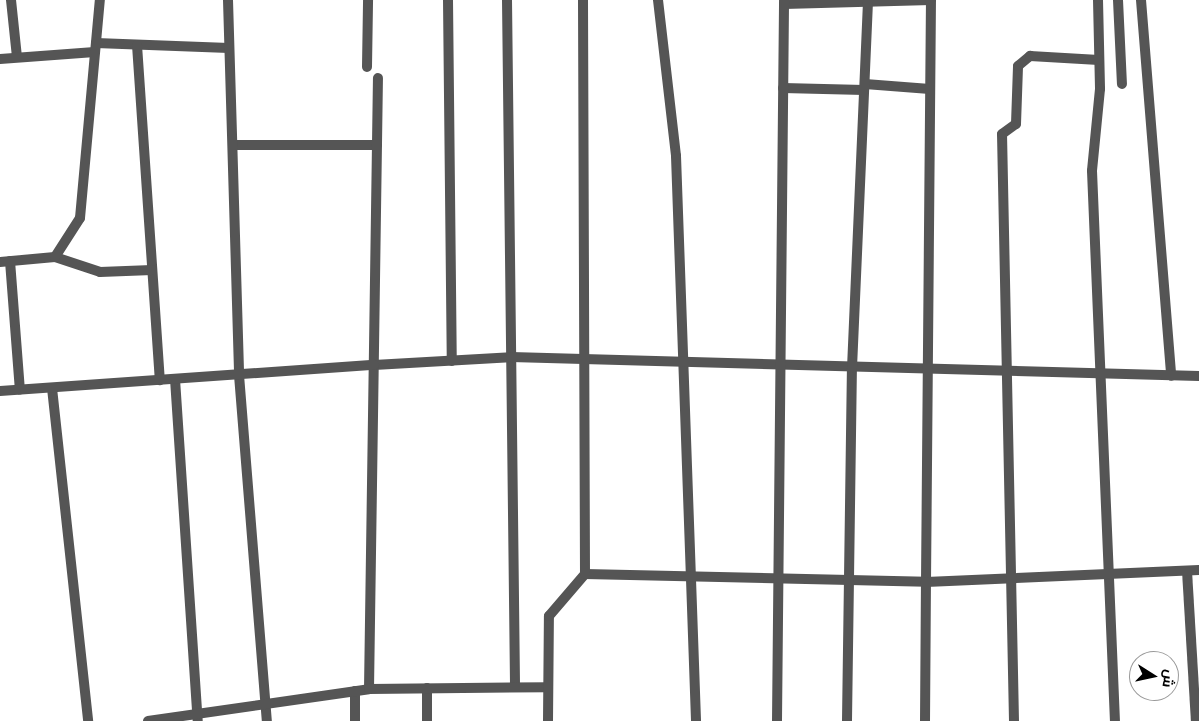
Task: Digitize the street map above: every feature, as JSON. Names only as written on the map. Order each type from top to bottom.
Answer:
[{"type":"street","points":[[11,0],[17,57]]},
{"type":"street","points":[[55,257],[80,218],[100,0]]},
{"type":"street","points":[[228,0],[239,375],[267,721]]},
{"type":"street","points":[[368,0],[368,67]]},
{"type":"street","points":[[448,0],[452,361]]},
{"type":"street","points":[[507,0],[515,687]]},
{"type":"street","points":[[548,721],[549,616],[585,574],[586,360],[583,0]]},
{"type":"street","points":[[658,0],[676,156],[696,721]]},
{"type":"street","points":[[777,721],[784,2],[931,0],[925,721]]},
{"type":"street","points":[[1098,0],[1099,60],[1092,171],[1115,721]]},
{"type":"street","points":[[1118,0],[1122,84]]},
{"type":"street","points":[[1141,0],[1171,376]]},
{"type":"street","points":[[846,721],[852,368],[868,1]]},
{"type":"street","points":[[0,58],[95,47],[137,45],[229,48]]},
{"type":"street","points":[[137,45],[160,380]]},
{"type":"street","points":[[1014,721],[1002,134],[1016,124],[1018,66],[1030,56],[1099,60]]},
{"type":"street","points":[[369,689],[378,78]]},
{"type":"street","points":[[783,88],[865,87],[930,89]]},
{"type":"street","points":[[232,145],[377,145]]},
{"type":"street","points":[[20,390],[5,261],[55,257],[100,272],[152,270]]},
{"type":"street","points":[[0,391],[511,357],[852,368],[1199,376]]},
{"type":"street","points":[[175,379],[198,717]]},
{"type":"street","points":[[52,388],[88,721]]},
{"type":"street","points":[[585,574],[926,582],[1199,570]]},
{"type":"street","points":[[1188,571],[1196,721]]},
{"type":"street","points":[[148,721],[198,717],[265,704],[369,689],[548,687]]},
{"type":"street","points":[[427,688],[427,721]]},
{"type":"street","points":[[354,691],[355,721]]}]
